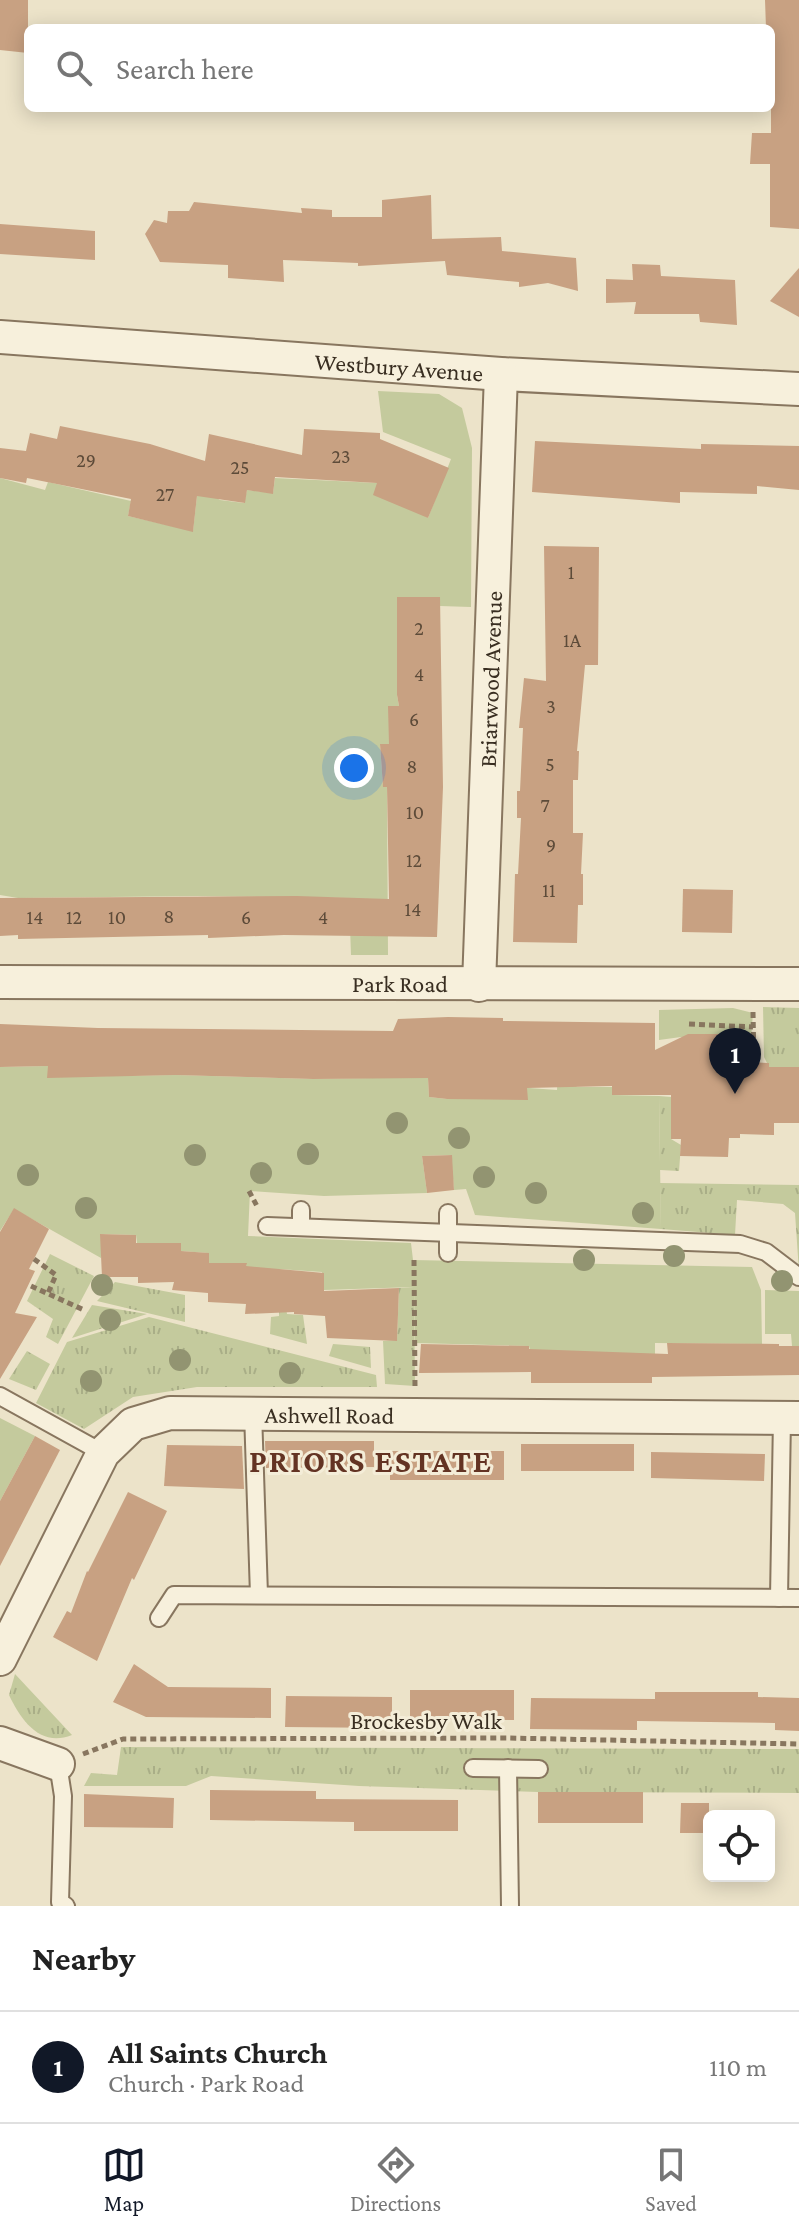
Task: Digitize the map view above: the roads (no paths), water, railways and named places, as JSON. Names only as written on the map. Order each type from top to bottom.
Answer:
[{"type":"street","name":"Westbury Avenue","points":[[0,337],[501,374],[799,389]]},
{"type":"street","name":"Briarwood Avenue","points":[[479,985],[501,374]]},
{"type":"street","name":"Park Road","points":[[0,982],[799,984]]},
{"type":"street","name":"Ashwell Road","points":[[0,1659],[103,1453],[133,1424],[170,1413],[253,1412],[790,1418]]},
{"type":"street","points":[[0,1743],[58,1764]]},
{"type":"lane","points":[[448,1213],[448,1253]]},
{"type":"lane","points":[[267,1226],[301,1219],[448,1233],[740,1244],[766,1252],[799,1277]]},
{"type":"lane","points":[[0,1396],[103,1453]]},
{"type":"lane","points":[[253,1412],[259,1595]]},
{"type":"lane","points":[[779,1598],[790,1418]]},
{"type":"lane","points":[[159,1618],[174,1595],[799,1598]]},
{"type":"lane","points":[[58,1764],[63,1796],[60,1902],[66,1906]]},
{"type":"lane","points":[[473,1768],[539,1769]]},
{"type":"lane","points":[[508,1768],[510,1906]]},
{"type":"place","name":"All Saints Church","points":[[735,1094]]},
{"type":"district","name":"PRIORS ESTATE","points":[[371,1461]]}]
